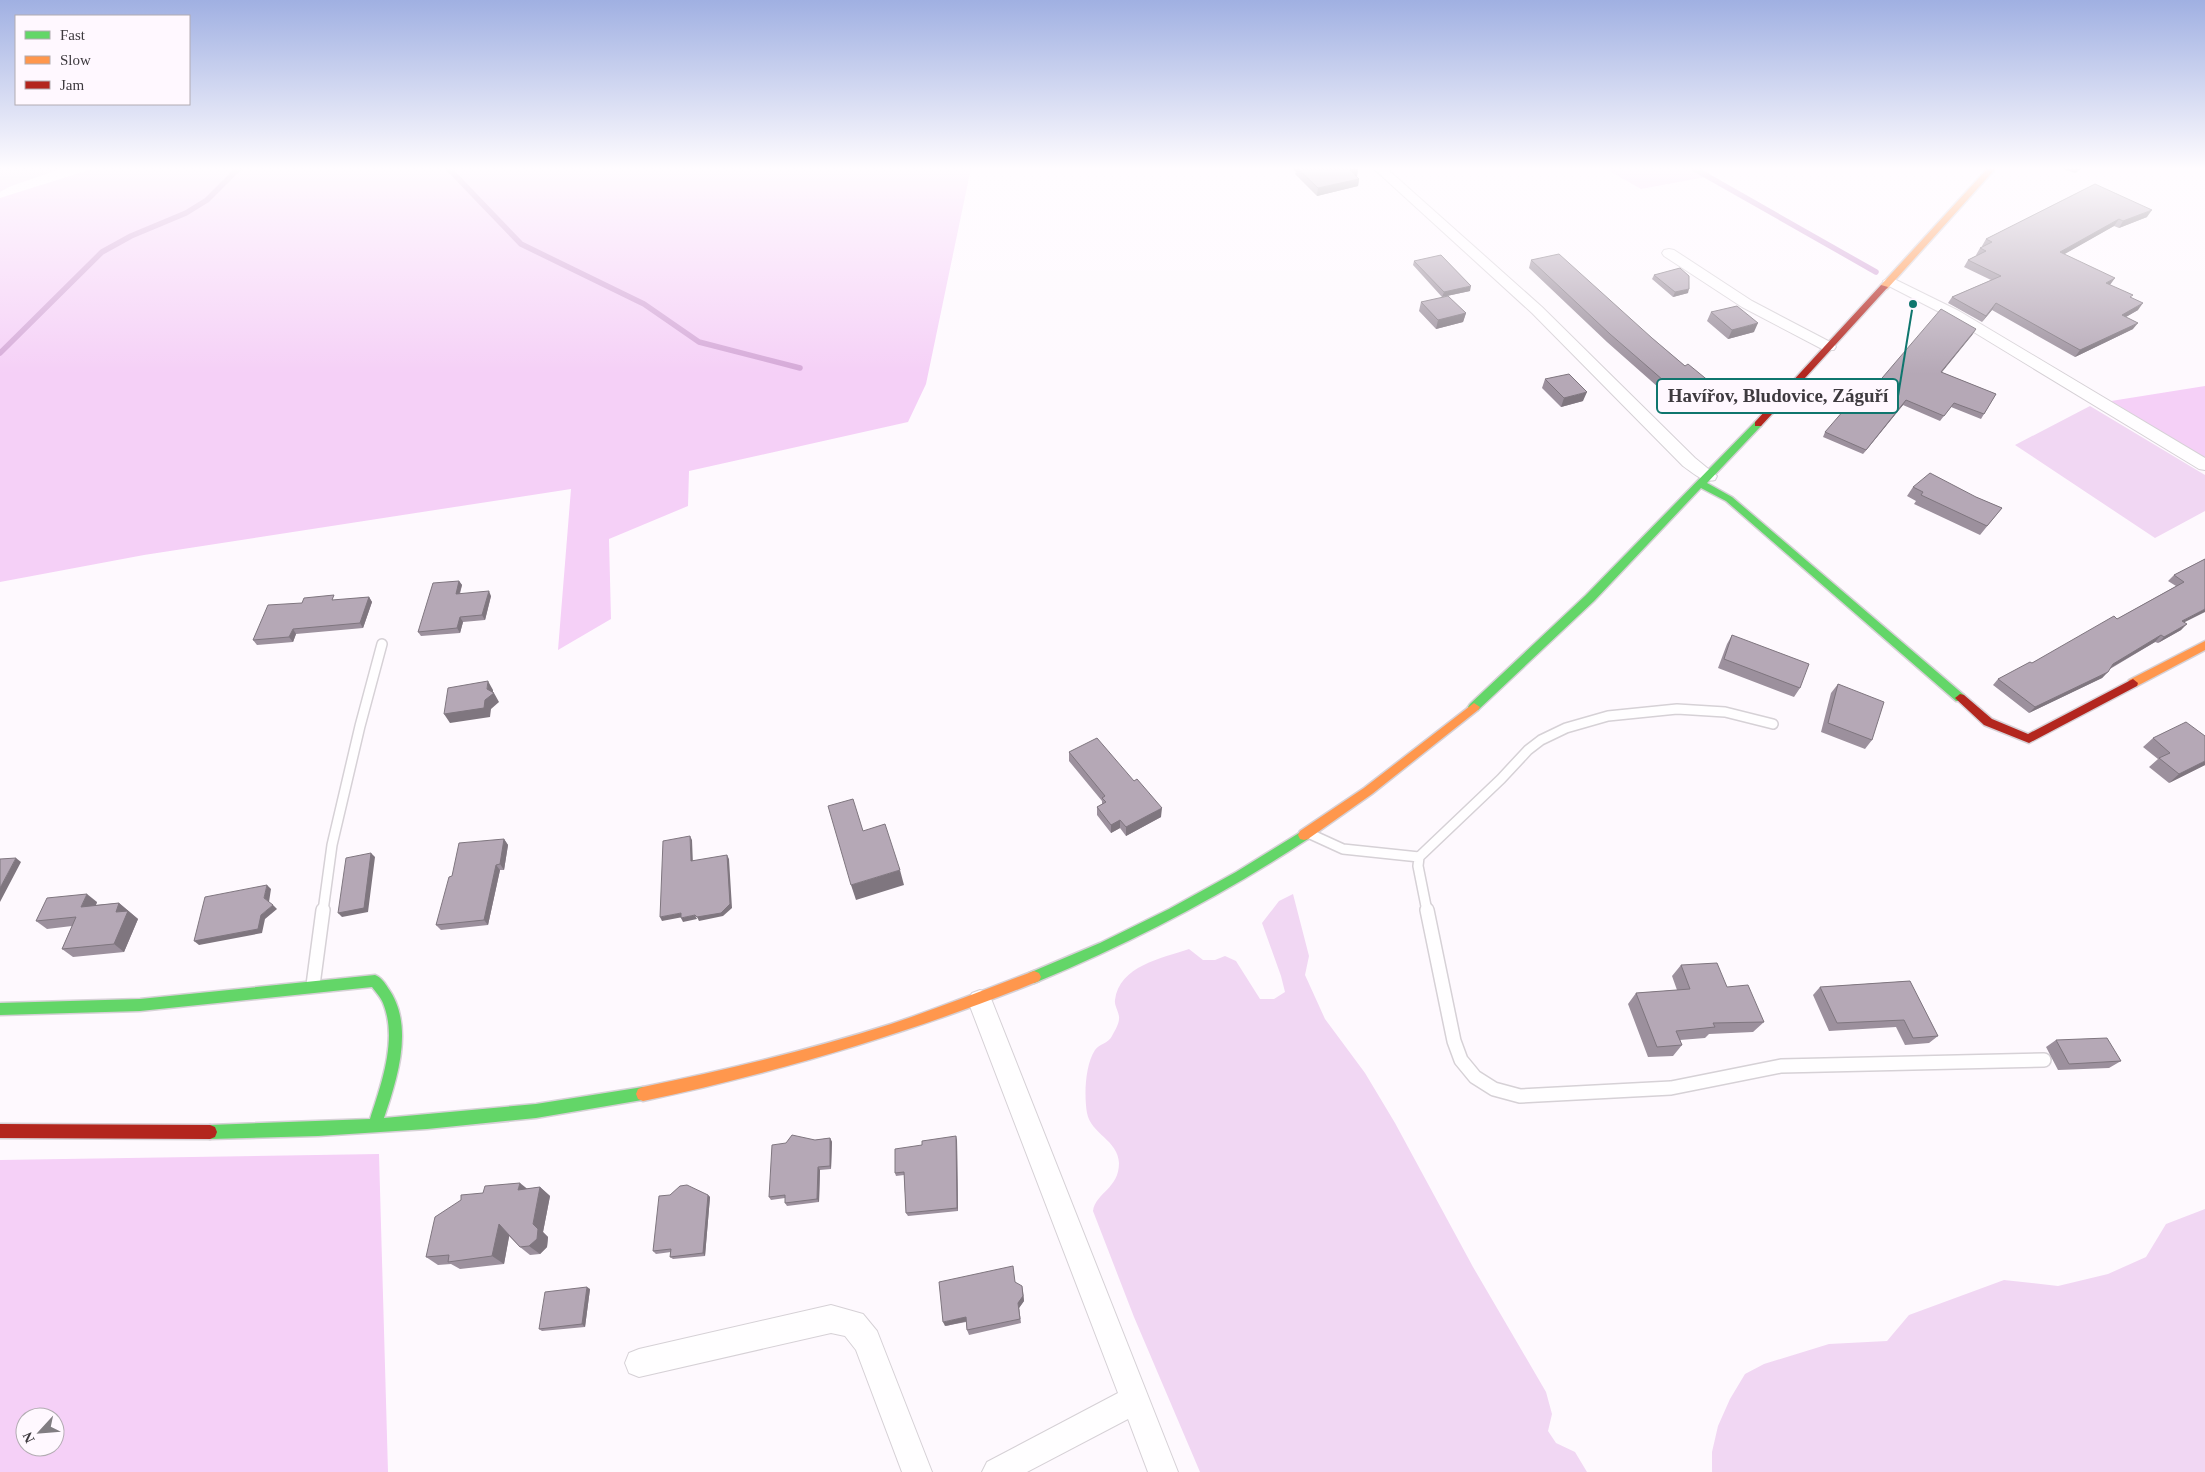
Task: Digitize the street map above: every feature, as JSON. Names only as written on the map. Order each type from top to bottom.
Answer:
[{"type":"street","points":[[1455,237],[1537,310],[1705,480],[1988,722],[2029,739],[2205,645]]},
{"type":"street","points":[[0,1131],[53,1134],[252,1132],[374,1126],[511,1113],[617,1098],[750,1071],[866,1039],[980,1000],[1085,956],[1176,912],[1266,860],[1308,833],[1388,776],[1442,734],[1498,686],[1590,600],[1705,480],[1930,237]]},
{"type":"street","points":[[1669,253],[1747,304],[1829,346]]},
{"type":"street","points":[[1890,281],[1954,314],[2205,465]]},
{"type":"street","points":[[0,1009],[140,1005],[375,981],[391,1004],[395,1039],[381,1107],[374,1126]]},
{"type":"street","points":[[980,1000],[1163,1472]]},
{"type":"street","points":[[638,1363],[832,1319],[853,1324],[867,1341],[917,1472]]},
{"type":"street","points":[[997,1472],[1134,1400]]},
{"type":"lane","points":[[313,986],[332,845],[360,726],[382,644]]},
{"type":"lane","points":[[1773,724],[1720,711],[1688,708],[1649,710],[1574,724],[1547,736],[1529,748],[1503,777],[1419,858],[1418,866],[1454,1041],[1461,1060],[1475,1077],[1494,1089],[1520,1096],[1670,1088],[1781,1066],[2044,1060]]},
{"type":"lane","points":[[1308,833],[1342,849],[1419,858]]},
{"type":"shaded area","points":[[0,237],[957,237],[926,384],[908,422],[689,471],[688,506],[609,539],[611,619],[558,650],[571,489],[144,555],[0,582]]},
{"type":"shaded area","points":[[2205,386],[2205,458],[2111,401]]},
{"type":"shaded area","points":[[2090,406],[2205,475],[2205,511],[2155,538],[2015,445]]},
{"type":"shaded area","points":[[1293,894],[1309,956],[1305,975],[1325,1019],[1365,1073],[1395,1123],[1473,1267],[1546,1392],[1552,1414],[1548,1431],[1556,1443],[1575,1452],[1587,1472],[1200,1472],[1134,1317],[1093,1211],[1098,1199],[1112,1185],[1118,1172],[1119,1163],[1118,1155],[1114,1148],[1089,1120],[1086,1098],[1087,1072],[1095,1050],[1111,1038],[1118,1023],[1119,1017],[1115,1000],[1118,988],[1133,971],[1155,960],[1189,949],[1203,960],[1215,960],[1225,956],[1236,961],[1260,999],[1274,999],[1285,992],[1262,923],[1279,901]]},
{"type":"shaded area","points":[[379,1154],[388,1472],[0,1472],[0,1160]]},
{"type":"shaded area","points":[[2205,1209],[2205,1472],[1712,1472],[1712,1452],[1718,1426],[1730,1399],[1745,1374],[1764,1364],[1829,1344],[1887,1341],[1909,1315],[2004,1280],[2058,1286],[2108,1274],[2146,1257],[2166,1224]]},
{"type":"building","points":[[1991,237],[2087,237],[2060,252],[2115,278],[2106,283],[2133,295],[2130,297],[2143,303],[2122,315],[2138,323],[2080,350],[1996,303],[1986,316],[1952,297],[2001,276],[1968,260],[1986,251],[1980,248],[1992,242],[1986,239]]},
{"type":"building","points":[[1559,254],[1685,366],[1688,364],[1710,382],[1683,390],[1678,385],[1671,387],[1610,334],[1531,260]]},
{"type":"building","points":[[1441,255],[1471,286],[1444,292],[1414,261]]},
{"type":"building","points":[[1680,268],[1689,276],[1689,289],[1675,292],[1654,275]]},
{"type":"building","points":[[1448,296],[1466,313],[1438,320],[1421,302]]},
{"type":"building","points":[[1737,306],[1758,323],[1732,330],[1711,312]]},
{"type":"building","points":[[1941,309],[1976,329],[1941,372],[1996,394],[1984,414],[1954,403],[1944,416],[1906,400],[1866,450],[1825,432],[1851,402],[1859,405]]},
{"type":"building","points":[[1569,374],[1587,392],[1564,398],[1545,379]]},
{"type":"building","points":[[1930,473],[2002,508],[1987,526],[1921,495],[1923,492],[1913,487]]},
{"type":"building","points":[[2205,559],[2205,609],[2182,621],[2187,624],[2164,637],[2161,635],[2113,664],[2108,672],[2035,707],[1998,679],[2030,662],[2032,663],[2114,616],[2117,619],[2184,582],[2174,575]]},
{"type":"building","points":[[459,581],[456,594],[489,591],[482,615],[460,617],[457,628],[418,632],[433,583]]},
{"type":"building","points":[[334,595],[332,600],[369,597],[360,623],[293,629],[289,637],[253,640],[268,605],[302,603],[304,598]]},
{"type":"building","points":[[1732,635],[1809,664],[1800,688],[1724,659]]},
{"type":"building","points":[[488,681],[487,689],[494,693],[485,700],[484,708],[444,714],[448,688]]},
{"type":"building","points":[[1838,684],[1884,702],[1872,740],[1828,723]]},
{"type":"building","points":[[2186,722],[2205,736],[2205,761],[2179,774],[2159,758],[2170,753],[2153,738]]},
{"type":"building","points":[[1097,738],[1134,781],[1137,779],[1162,808],[1126,827],[1120,820],[1111,825],[1097,807],[1106,802],[1102,798],[1105,796],[1069,752]]},
{"type":"building","points":[[853,799],[863,831],[885,824],[900,870],[851,885],[828,806]]},
{"type":"building","points":[[690,836],[691,861],[727,855],[730,904],[721,913],[681,918],[681,913],[660,917],[663,841]]},
{"type":"building","points":[[504,839],[500,864],[496,865],[484,920],[436,925],[449,877],[452,876],[459,843]]},
{"type":"building","points":[[371,853],[364,908],[338,913],[346,858]]},
{"type":"building","points":[[16,858],[0,888],[0,859]]},
{"type":"building","points":[[267,885],[264,898],[273,905],[261,915],[258,929],[194,941],[205,897]]},
{"type":"building","points":[[87,894],[81,907],[119,903],[116,912],[128,911],[114,944],[62,949],[76,917],[36,921],[47,898]]},
{"type":"building","points":[[1717,963],[1727,987],[1748,985],[1764,1022],[1713,1023],[1715,1027],[1676,1031],[1682,1045],[1657,1047],[1636,993],[1690,989],[1681,965]]},
{"type":"building","points":[[1910,981],[1938,1036],[1913,1038],[1904,1020],[1837,1023],[1820,987]]},
{"type":"building","points":[[2107,1038],[2121,1061],[2069,1064],[2056,1040]]},
{"type":"building","points":[[792,1135],[815,1140],[830,1138],[830,1166],[818,1167],[817,1199],[785,1203],[785,1195],[769,1197],[772,1145],[786,1143]]},
{"type":"building","points":[[956,1136],[957,1208],[906,1213],[904,1172],[895,1173],[895,1149],[922,1145],[922,1141]]},
{"type":"building","points":[[520,1183],[518,1190],[540,1187],[533,1224],[538,1229],[537,1239],[529,1246],[520,1247],[499,1224],[492,1256],[448,1262],[449,1255],[426,1257],[435,1217],[461,1200],[461,1195],[483,1193],[485,1186]]},
{"type":"building","points":[[687,1185],[708,1195],[703,1253],[670,1257],[671,1249],[653,1251],[659,1196],[670,1195],[680,1186]]},
{"type":"building","points":[[1013,1266],[1015,1282],[1022,1286],[1023,1296],[1018,1303],[1020,1319],[967,1330],[966,1317],[943,1322],[939,1282]]},
{"type":"building","points":[[587,1287],[582,1324],[539,1329],[545,1292]]},
{"type":"waterway","points":[[0,353],[102,252],[130,237]]},
{"type":"waterway","points":[[514,237],[521,244],[644,304],[699,342],[800,368]]},
{"type":"waterway","points":[[1814,237],[1876,272]]},
{"type":"traffic: fast","points":[[1474,707],[1590,598],[1758,424]]},
{"type":"traffic: fast","points":[[1701,484],[1729,499],[1960,698]]},
{"type":"traffic: fast","points":[[1034,977],[1104,947],[1173,913],[1240,876],[1304,835]]},
{"type":"traffic: fast","points":[[0,1009],[140,1005],[375,981],[390,1004],[394,1018],[395,1033],[392,1065],[375,1126]]},
{"type":"traffic: fast","points":[[210,1132],[318,1129],[427,1122],[536,1111],[643,1094]]},
{"type":"traffic: slow","points":[[1884,287],[1930,237]]},
{"type":"traffic: slow","points":[[2133,683],[2205,645]]},
{"type":"traffic: slow","points":[[1304,835],[1368,791],[1474,707]]},
{"type":"traffic: slow","points":[[643,1094],[743,1072],[841,1045],[939,1014],[1034,977]]},
{"type":"traffic: jam","points":[[1758,424],[1884,287]]},
{"type":"traffic: jam","points":[[1960,698],[1988,722],[2029,739],[2133,683]]},
{"type":"traffic: jam","points":[[0,1131],[210,1132]]},
{"type":"place","name":"Havířov, Bludovice, Záguří","points":[[1913,304]]}]
